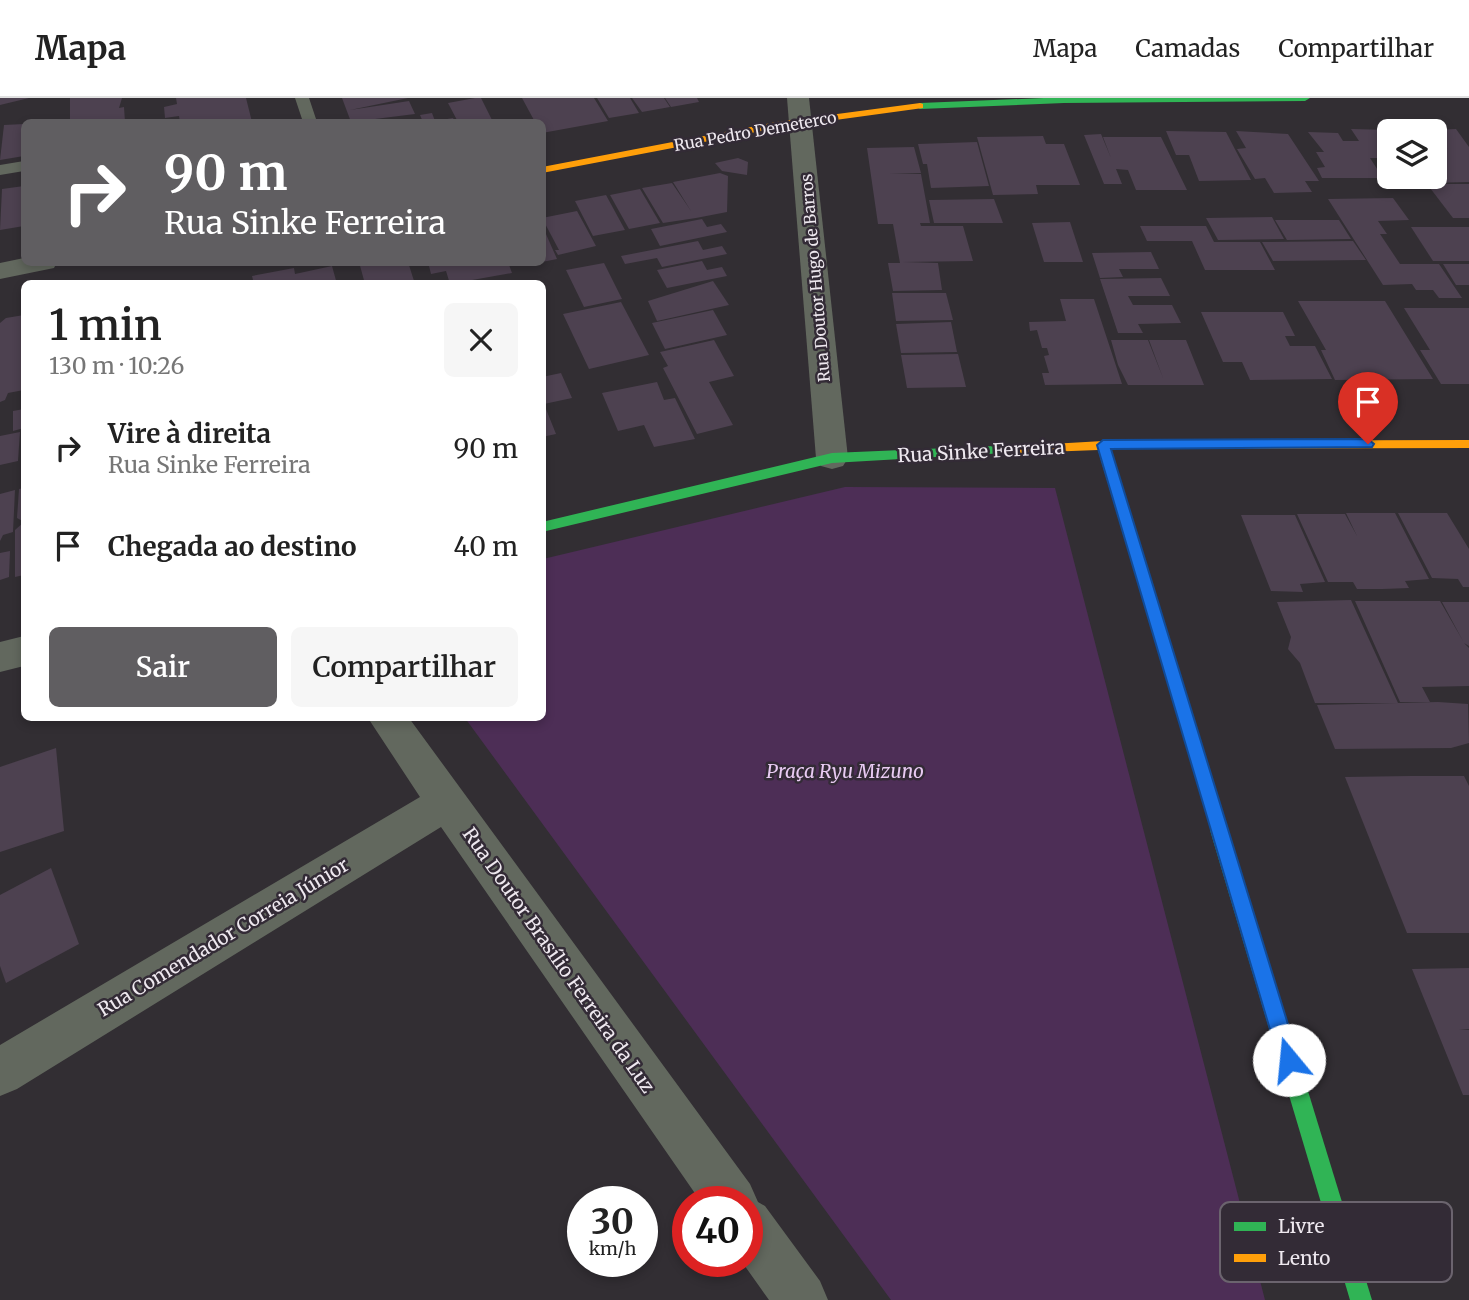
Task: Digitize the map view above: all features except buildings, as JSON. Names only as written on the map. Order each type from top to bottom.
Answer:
[{"type":"street","name":"Rua Pedro Demeterco","points":[[546,169],[799,110],[977,102],[1305,98]]},
{"type":"street","name":"Rua Doutor Hugo de Barros","points":[[799,110],[832,458]]},
{"type":"street","points":[[0,271],[24,266]]},
{"type":"street","name":"Rua Sinke Ferreira","points":[[546,526],[832,458],[1103,445],[1469,444]]},
{"type":"street","points":[[1103,445],[1332,1202]]},
{"type":"street","points":[[0,657],[21,652]]},
{"type":"street","name":"Rua Doutor Brasílio Ferreira da Luz","points":[[389,721],[721,1186]]},
{"type":"street","name":"Rua Comendador Correia Júnior","points":[[0,1072],[447,802]]},
{"type":"street","points":[[763,1247],[801,1300]]},
{"type":"street","points":[[1357,1282],[1362,1300]]},
{"type":"lane","points":[[302,98],[309,119]]},
{"type":"lane","points":[[0,170],[21,166]]},
{"type":"green space","name":"Praça Ryu Mizuno","points":[[845,487],[1055,488],[1240,1202],[1220,1202],[1220,1282],[1260,1282],[1265,1300],[891,1300],[467,721],[546,721],[546,558]]},
{"type":"traffic: fast","points":[[920,106],[1064,100],[1305,98]]},
{"type":"traffic: fast","points":[[546,526],[832,458],[1019,449]]},
{"type":"traffic: fast","points":[[1219,830],[1331,1202]]},
{"type":"traffic: fast","points":[[1356,1282],[1361,1300]]},
{"type":"traffic: slow","points":[[546,169],[777,125],[920,106]]},
{"type":"traffic: slow","points":[[1019,449],[1103,445],[1469,444]]},
{"type":"traffic: slow","points":[[1103,445],[1219,830]]},
{"type":"route","points":[[1289,1060],[1103,445],[1368,444]]}]
